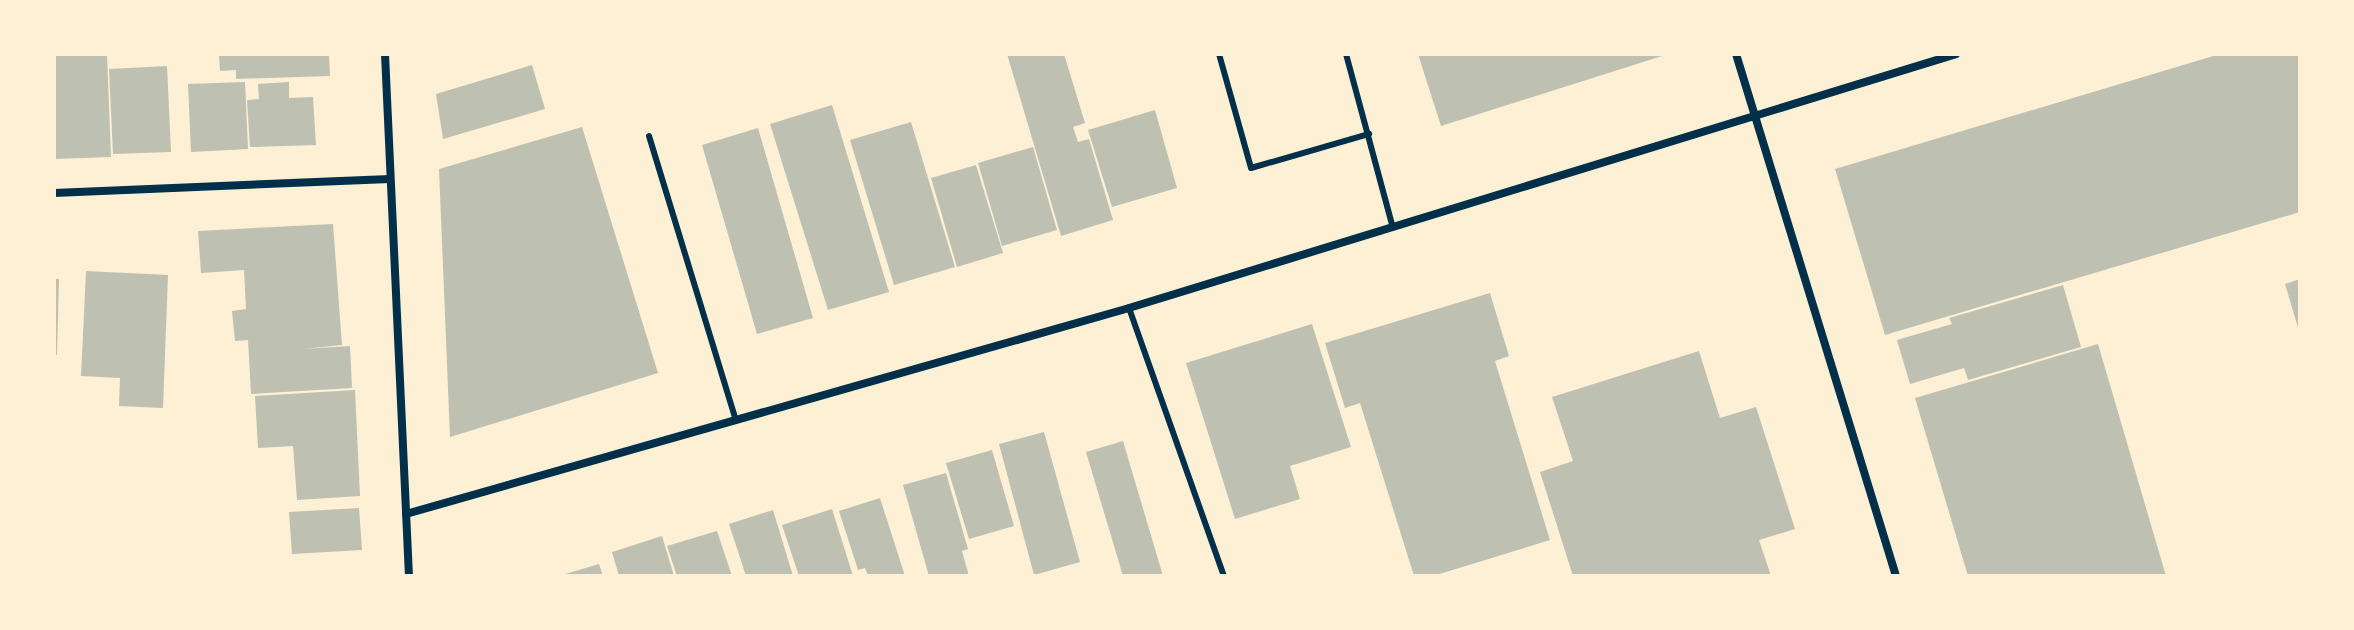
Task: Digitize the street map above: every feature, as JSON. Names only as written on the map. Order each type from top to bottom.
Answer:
[{"type":"street","points":[[385,54],[409,576]]},
{"type":"street","points":[[1736,54],[1896,576]]},
{"type":"street","points":[[406,514],[1129,308],[1956,54]]},
{"type":"street","points":[[54,193],[390,179]]},
{"type":"lane","points":[[1219,54],[1251,168],[1369,134]]},
{"type":"lane","points":[[1346,54],[1392,225]]},
{"type":"lane","points":[[649,136],[736,420]]},
{"type":"lane","points":[[1129,308],[1224,576]]},
{"type":"building","points":[[54,54],[107,54],[111,157],[54,159]]},
{"type":"building","points":[[219,54],[329,54],[330,76],[236,79],[236,70],[220,71]]},
{"type":"building","points":[[1007,54],[1064,54],[1085,123],[1073,127],[1078,142],[1089,139],[1113,220],[1061,236]]},
{"type":"building","points":[[1418,54],[1661,54],[1662,56],[1441,126]]},
{"type":"building","points":[[2220,54],[2300,54],[2300,212],[1885,335],[1835,169]]},
{"type":"building","points":[[532,65],[545,109],[443,139],[436,94]]},
{"type":"building","points":[[167,66],[171,152],[113,154],[109,69]]},
{"type":"building","points":[[245,82],[248,149],[191,152],[188,84]]},
{"type":"building","points":[[289,82],[289,98],[313,97],[316,145],[250,147],[247,100],[259,99],[258,84]]},
{"type":"building","points":[[832,105],[889,292],[828,310],[770,124]]},
{"type":"building","points":[[1155,110],[1177,188],[1112,207],[1088,130]]},
{"type":"building","points":[[911,122],[955,267],[894,285],[850,140]]},
{"type":"building","points":[[582,127],[658,373],[450,437],[439,169]]},
{"type":"building","points":[[758,128],[813,318],[757,334],[702,145]]},
{"type":"building","points":[[1033,147],[1057,230],[1002,246],[978,163]]},
{"type":"building","points":[[976,165],[1003,253],[957,267],[931,178]]},
{"type":"building","points":[[333,224],[342,345],[303,349],[350,346],[352,388],[251,394],[248,340],[235,341],[232,311],[246,309],[244,270],[201,273],[198,231]]},
{"type":"building","points":[[86,271],[168,275],[163,408],[119,406],[120,378],[81,376]]},
{"type":"building","points":[[54,279],[59,279],[57,355],[54,355]]},
{"type":"building","points":[[2300,279],[2300,331],[2299,331],[2285,284]]},
{"type":"building","points":[[2063,285],[2081,347],[1968,380],[1964,368],[1910,384],[1897,340],[1952,324],[1949,318]]},
{"type":"building","points":[[1490,293],[1509,356],[1495,361],[1550,540],[1433,576],[1414,576],[1360,403],[1345,408],[1325,343]]},
{"type":"building","points":[[1312,324],[1351,447],[1290,466],[1300,499],[1235,519],[1186,363]]},
{"type":"building","points":[[2098,344],[2166,576],[1968,576],[1915,398]]},
{"type":"building","points":[[1699,351],[1720,418],[1756,407],[1795,529],[1759,540],[1771,576],[1573,576],[1540,472],[1573,461],[1552,397]]},
{"type":"building","points":[[355,390],[360,496],[297,500],[293,446],[258,448],[255,396]]},
{"type":"building","points":[[1044,432],[1080,562],[1034,575],[999,444]]},
{"type":"building","points":[[1123,441],[1163,576],[1123,576],[1086,452]]},
{"type":"building","points":[[992,450],[1014,526],[969,539],[946,463]]},
{"type":"building","points":[[946,473],[968,549],[962,551],[969,576],[929,576],[903,485]]},
{"type":"building","points":[[880,498],[905,576],[868,576],[865,568],[858,570],[839,511]]},
{"type":"building","points":[[359,508],[362,550],[292,554],[289,512]]},
{"type":"building","points":[[832,509],[853,576],[799,576],[782,525]]},
{"type":"building","points":[[773,510],[793,576],[746,576],[729,524]]},
{"type":"building","points":[[717,531],[732,576],[677,576],[667,546]]},
{"type":"building","points":[[662,536],[674,576],[619,576],[612,552]]},
{"type":"building","points":[[599,564],[603,576],[562,576],[562,575]]}]
